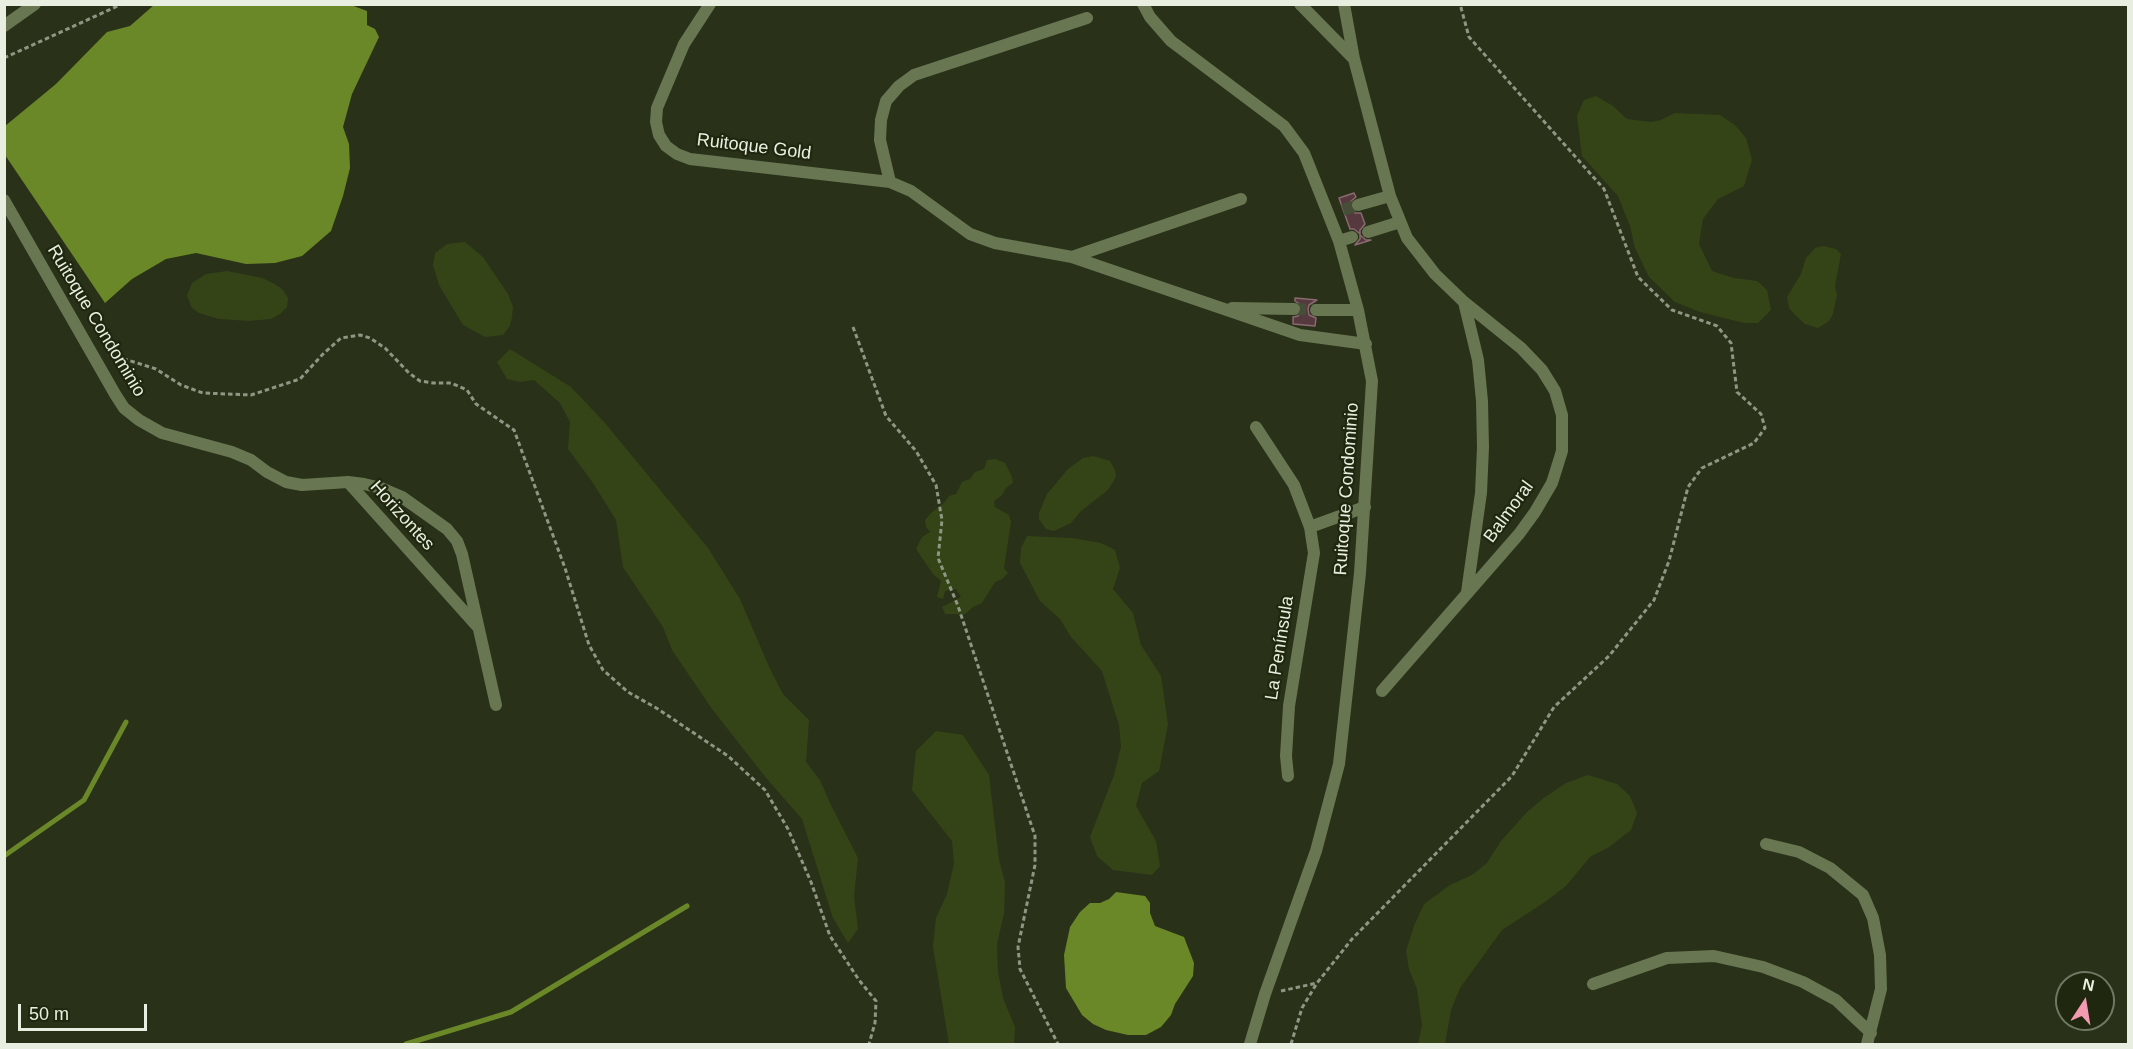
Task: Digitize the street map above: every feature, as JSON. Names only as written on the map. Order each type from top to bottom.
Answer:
[{"type":"street","points":[[4,26],[35,4]]},
{"type":"street","name":"Ruitoque Gold","points":[[710,4],[684,44],[657,108],[656,122],[659,135],[666,146],[677,154],[690,159],[890,182],[911,190],[970,234],[995,243],[1072,257],[1300,335],[1365,344]]},
{"type":"street","name":"Ruitoque Condominio","points":[[1143,4],[1150,17],[1171,41],[1284,126],[1304,153],[1339,241],[1358,310],[1372,381],[1359,583],[1339,765],[1316,851],[1265,994],[1250,1044]]},
{"type":"street","name":"Balmoral","points":[[1300,4],[1354,59]]},
{"type":"street","name":"Balmoral","points":[[1344,4],[1354,59],[1390,196],[1400,222],[1419,255],[1435,274],[1464,302],[1521,348],[1542,370],[1555,391],[1562,416],[1562,451],[1552,483],[1535,512],[1519,534],[1382,691]]},
{"type":"street","points":[[890,182],[880,140],[881,120],[886,101],[899,86],[914,75],[1087,18]]},
{"type":"street","points":[[1359,205],[1390,196]]},
{"type":"street","name":"Ruitoque Condominio","points":[[4,200],[124,408],[162,433],[232,452],[251,460],[286,482],[302,485],[348,482]]},
{"type":"street","name":"Ruitoque Gold","points":[[1072,257],[1241,200]]},
{"type":"street","points":[[1330,214],[1343,210]]},
{"type":"street","points":[[1368,232],[1400,222]]},
{"type":"street","points":[[1339,241],[1352,237]]},
{"type":"street","name":"Balmoral","points":[[1464,302],[1478,360],[1483,447],[1481,493],[1467,594]]},
{"type":"street","name":"Ruitoque Gold","points":[[1221,308],[1294,309]]},
{"type":"street","points":[[1316,310],[1358,310]]},
{"type":"street","name":"La Península","points":[[1256,427],[1294,484],[1310,527],[1314,553],[1289,706],[1286,756],[1288,776]]},
{"type":"street","name":"Horizontes","points":[[348,482],[478,627]]},
{"type":"street","name":"Horizontes","points":[[348,482],[364,483],[402,497],[447,529],[457,541],[462,554],[496,705]]},
{"type":"street","points":[[1310,527],[1365,507]]},
{"type":"street","points":[[1766,844],[1799,852],[1830,868],[1863,894],[1873,918],[1880,955],[1881,989],[1869,1039]]},
{"type":"street","points":[[1593,984],[1667,958],[1714,956],[1763,967],[1803,982],[1836,1000],[1869,1039]]},
{"type":"path","points":[[4,58],[122,4]]},
{"type":"path","points":[[1291,1044],[1302,1008],[1317,983],[1352,939],[1512,776],[1554,707],[1609,656],[1654,600],[1669,561],[1688,487],[1702,468],[1754,443],[1765,428],[1761,414],[1737,392],[1731,343],[1717,326],[1672,310],[1638,277],[1604,189],[1469,37],[1460,4]]},
{"type":"path","points":[[853,327],[885,416],[916,451],[936,485],[942,520],[938,558],[958,606],[1035,836],[1035,865],[1018,947],[1020,969],[1058,1044]]},
{"type":"path","points":[[88,347],[156,369],[181,385],[203,393],[251,395],[300,380],[341,338],[360,335],[370,338],[385,348],[420,381],[451,383],[467,390],[476,404],[514,430],[565,568],[589,645],[603,670],[628,692],[658,709],[728,756],[765,790],[788,829],[811,882],[830,936],[876,1001],[875,1023],[869,1044]]},
{"type":"path","points":[[1265,994],[1317,983]]},
{"type":"shaded area","points":[[154,5],[351,5],[367,11],[367,25],[375,29],[379,37],[352,94],[343,127],[349,144],[350,168],[331,231],[302,256],[275,263],[246,264],[196,253],[166,259],[132,279],[105,303],[5,155],[5,126],[56,84],[107,32],[130,26]]},
{"type":"shaded area","points":[[1596,96],[1613,106],[1627,119],[1651,122],[1675,113],[1720,115],[1735,125],[1746,138],[1752,160],[1744,186],[1718,199],[1703,219],[1699,244],[1712,271],[1734,278],[1757,281],[1767,290],[1771,310],[1758,323],[1744,323],[1700,312],[1675,302],[1649,277],[1635,248],[1630,226],[1618,196],[1582,156],[1577,116],[1584,100]]},
{"type":"shaded area","points":[[465,242],[483,257],[508,294],[513,307],[512,317],[510,326],[503,335],[485,337],[463,325],[439,285],[433,265],[435,253],[447,244]]},
{"type":"shaded area","points":[[1823,246],[1836,249],[1841,254],[1833,314],[1829,321],[1818,328],[1805,324],[1795,315],[1789,308],[1787,297],[1801,274],[1806,258],[1815,248]]},
{"type":"shaded area","points":[[227,271],[262,278],[275,284],[288,298],[287,307],[271,319],[249,321],[219,319],[199,313],[192,308],[187,296],[192,283],[206,274]]},
{"type":"shaded area","points":[[510,349],[571,387],[605,423],[708,548],[740,599],[783,694],[809,720],[806,762],[820,780],[858,858],[854,896],[858,929],[848,943],[833,918],[802,819],[712,709],[672,650],[663,627],[623,567],[616,520],[568,449],[570,422],[560,403],[534,380],[520,382],[507,379],[497,362]]},
{"type":"shaded area","points":[[1093,456],[1110,461],[1115,470],[1116,476],[1108,490],[1081,511],[1071,523],[1054,531],[1046,529],[1039,519],[1039,513],[1047,494],[1068,469],[1083,458]]},
{"type":"shaded area","points":[[996,459],[1005,463],[1013,483],[994,501],[995,507],[1009,515],[1011,522],[1004,568],[1008,573],[995,582],[982,603],[965,614],[945,614],[942,607],[961,597],[956,589],[945,591],[943,599],[937,597],[941,581],[933,574],[916,549],[922,537],[930,532],[925,520],[949,496],[956,494],[962,482],[970,479],[975,472],[984,469],[987,460]]},
{"type":"shaded area","points":[[1027,536],[1072,538],[1101,543],[1115,550],[1120,568],[1113,589],[1133,613],[1141,645],[1161,676],[1168,724],[1159,771],[1142,783],[1136,806],[1156,841],[1160,866],[1152,875],[1113,870],[1097,856],[1090,837],[1114,775],[1121,747],[1119,725],[1102,671],[1071,637],[1060,619],[1040,601],[1020,563],[1021,548]]},
{"type":"shaded area","points":[[936,731],[963,735],[989,775],[999,860],[1005,882],[1004,914],[997,944],[998,972],[1003,998],[1015,1027],[1014,1044],[949,1044],[933,947],[936,918],[947,894],[954,863],[952,841],[912,790],[916,751]]},
{"type":"shaded area","points":[[1588,775],[1617,784],[1630,796],[1637,813],[1631,830],[1609,847],[1590,857],[1566,886],[1502,930],[1460,988],[1451,1010],[1445,1044],[1418,1044],[1422,1025],[1417,989],[1409,969],[1406,951],[1424,904],[1450,885],[1472,875],[1487,863],[1501,841],[1527,812],[1545,797],[1566,783]]},
{"type":"shaded area","points":[[1116,892],[1145,896],[1150,903],[1150,913],[1155,926],[1184,937],[1194,963],[1193,976],[1175,1004],[1171,1015],[1161,1027],[1146,1035],[1128,1035],[1106,1030],[1093,1024],[1082,1015],[1066,988],[1064,955],[1070,927],[1080,912],[1090,903],[1100,903],[1109,899]]},
{"type":"building","points":[[1354,193],[1356,197],[1350,202],[1350,208],[1355,213],[1361,213],[1365,224],[1360,234],[1350,229],[1339,198]]},
{"type":"building","points":[[1360,235],[1366,240],[1371,240],[1355,245]]},
{"type":"building","points":[[1295,298],[1317,300],[1309,305],[1308,309],[1309,315],[1316,318],[1315,326],[1293,324],[1293,317],[1298,316],[1302,310]]},
{"type":"waterway","points":[[4,856],[84,800],[126,722]]},
{"type":"waterway","points":[[406,1044],[511,1012],[687,906]]},
{"type":"tunnel","points":[[1343,210],[1358,205]]},
{"type":"tunnel","points":[[1294,309],[1316,310]]}]
